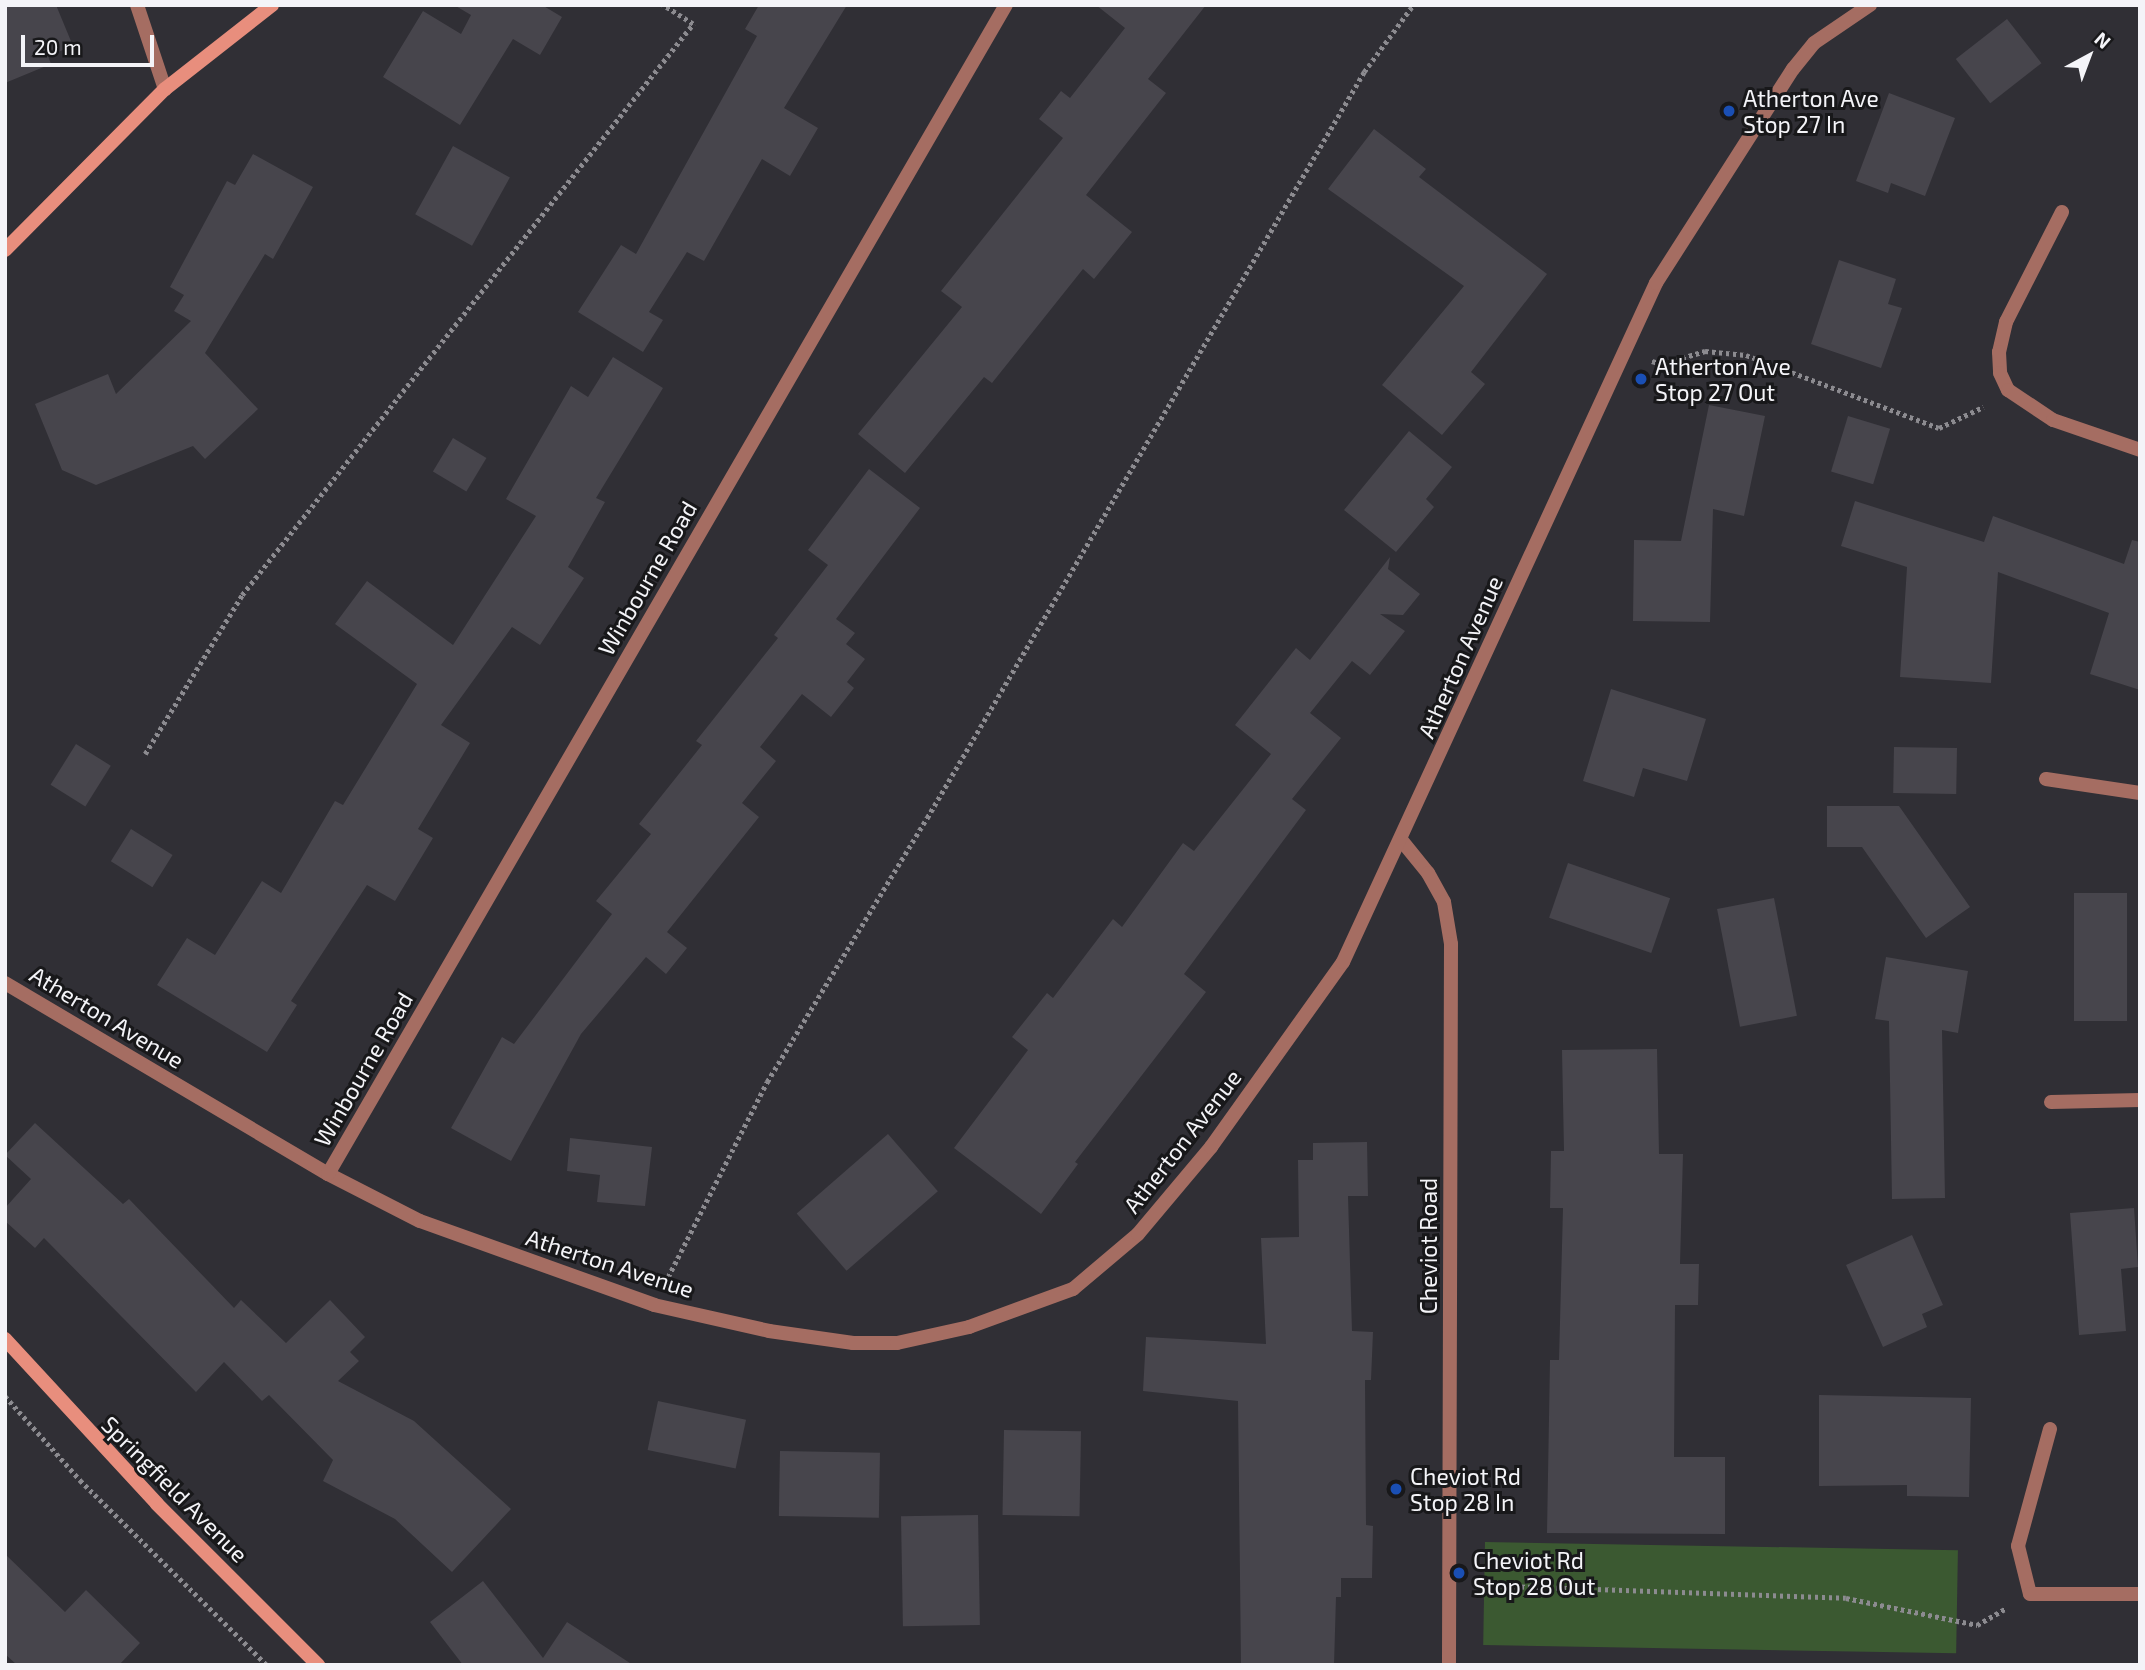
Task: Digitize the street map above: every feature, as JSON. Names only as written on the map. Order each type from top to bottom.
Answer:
[{"type":"street","points":[[137,5],[165,89]]},
{"type":"street","points":[[5,250],[165,89],[272,5]]},
{"type":"street","name":"Winbourne Road","points":[[328,1174],[1006,5]]},
{"type":"street","name":"Atherton Avenue","points":[[5,984],[328,1174],[420,1221],[654,1306],[769,1331],[853,1343],[897,1343],[969,1327],[1073,1289],[1138,1234],[1211,1147],[1343,962],[1402,841],[1656,283],[1692,222],[1793,69],[1814,43],[1870,5]]},
{"type":"street","points":[[2062,212],[2006,322],[1999,352],[2000,373],[2008,390],[2053,420],[2140,450]]},
{"type":"street","points":[[2046,779],[2140,793]]},
{"type":"street","name":"Cheviot Road","points":[[1402,841],[1444,902],[1451,944],[1449,1665]]},
{"type":"street","points":[[2051,1102],[2140,1100]]},
{"type":"street","name":"Springfield Avenue","points":[[5,1339],[138,1485],[318,1665]]},
{"type":"street","points":[[2050,1429],[2018,1546],[2030,1594],[2140,1594]]},
{"type":"path","points":[[145,754],[242,595],[693,24],[663,5]]},
{"type":"path","points":[[654,1306],[767,1082],[927,818],[1364,72],[1413,5]]},
{"type":"path","points":[[1624,354],[1662,364],[1705,351],[1746,355],[1938,428],[1970,416],[2008,390]]},
{"type":"path","points":[[5,1396],[80,1480],[267,1665]]},
{"type":"path","points":[[1451,1584],[1846,1598],[1977,1625],[2030,1594]]},
{"type":"green space","points":[[1485,1542],[1958,1550],[1956,1653],[1483,1645]]},
{"type":"building","points":[[5,5],[56,5],[73,46],[48,56],[51,64],[5,83]]},
{"type":"building","points":[[454,5],[542,5],[562,17],[540,55],[513,39],[460,125],[383,77],[423,11],[461,34],[471,15]]},
{"type":"building","points":[[759,5],[847,5],[784,108],[818,128],[790,176],[762,159],[704,261],[687,252],[649,312],[663,320],[643,352],[578,312],[621,245],[636,254],[757,36],[745,29]]},
{"type":"building","points":[[1096,5],[1206,5],[1148,79],[1166,93],[1086,195],[1132,232],[1094,279],[1083,269],[992,383],[984,377],[905,473],[858,434],[962,307],[941,291],[1063,138],[1039,119],[1061,91],[1070,98],[1125,28]]},
{"type":"building","points":[[2007,19],[2041,63],[1990,103],[1956,59]]},
{"type":"building","points":[[1889,93],[1955,118],[1925,196],[1891,183],[1888,193],[1856,181]]},
{"type":"building","points":[[1374,129],[1426,169],[1419,177],[1547,274],[1471,372],[1485,384],[1442,435],[1382,385],[1464,286],[1328,189]]},
{"type":"building","points":[[453,146],[510,178],[472,246],[415,214]]},
{"type":"building","points":[[253,154],[313,187],[273,259],[265,254],[205,353],[258,409],[205,459],[193,446],[96,485],[62,470],[35,404],[108,374],[116,394],[191,321],[174,311],[184,295],[170,287],[227,181],[235,185]]},
{"type":"building","points":[[1839,260],[1896,279],[1888,304],[1902,308],[1881,368],[1811,344]]},
{"type":"building","points":[[613,357],[663,388],[596,498],[605,502],[568,567],[584,578],[540,645],[512,627],[441,725],[470,743],[418,829],[433,838],[395,901],[367,885],[291,1001],[297,1005],[267,1052],[157,985],[187,938],[215,955],[262,881],[281,893],[335,801],[343,805],[417,684],[335,624],[367,581],[453,645],[536,516],[506,499],[571,386],[588,397]]},
{"type":"building","points":[[1709,405],[1765,416],[1744,516],[1713,509],[1710,622],[1633,621],[1634,540],[1681,541]]},
{"type":"building","points":[[1848,416],[1890,429],[1873,484],[1831,471]]},
{"type":"building","points":[[1409,431],[1452,467],[1426,499],[1434,507],[1396,552],[1344,510]]},
{"type":"building","points":[[453,438],[486,458],[466,492],[433,471]]},
{"type":"building","points":[[869,469],[920,508],[836,619],[855,633],[846,644],[865,659],[847,682],[854,688],[831,717],[802,694],[760,747],[776,761],[742,803],[759,817],[667,932],[687,948],[666,974],[646,957],[581,1034],[511,1161],[451,1128],[502,1037],[514,1044],[612,914],[596,901],[651,834],[639,824],[702,745],[696,741],[778,638],[774,635],[828,565],[808,550]]},
{"type":"building","points":[[1855,501],[1984,542],[1993,516],[2124,564],[2132,540],[2140,542],[2140,690],[2090,674],[2109,613],[1998,572],[1991,683],[1900,677],[1907,567],[1841,546]]},
{"type":"building","points":[[1390,557],[1388,569],[1420,594],[1403,615],[1380,614],[1405,631],[1370,675],[1352,661],[1310,713],[1341,738],[1292,799],[1306,810],[1184,974],[1206,992],[1075,1162],[1078,1164],[1041,1214],[954,1148],[1028,1050],[1012,1037],[1047,993],[1053,998],[1113,919],[1122,927],[1183,843],[1194,851],[1271,754],[1235,725],[1296,648],[1310,660]]},
{"type":"building","points":[[1611,689],[1706,719],[1687,781],[1643,768],[1634,797],[1583,781]]},
{"type":"building","points":[[76,744],[111,766],[85,806],[51,785]]},
{"type":"building","points":[[1894,747],[1957,748],[1956,794],[1893,793]]},
{"type":"building","points":[[1827,806],[1899,806],[1970,907],[1926,938],[1862,847],[1827,847]]},
{"type":"building","points":[[131,829],[173,855],[152,887],[111,861]]},
{"type":"building","points":[[1568,863],[1670,898],[1651,953],[1549,918]]},
{"type":"building","points":[[2074,893],[2127,893],[2127,1021],[2074,1021]]},
{"type":"building","points":[[1774,898],[1797,1016],[1740,1027],[1717,909]]},
{"type":"building","points":[[1886,957],[1968,971],[1958,1033],[1942,1030],[1945,1198],[1892,1199],[1889,1021],[1875,1019]]},
{"type":"building","points":[[1657,1049],[1659,1154],[1683,1154],[1680,1264],[1699,1264],[1698,1305],[1675,1305],[1674,1457],[1725,1457],[1725,1534],[1547,1533],[1550,1360],[1559,1360],[1563,1208],[1550,1208],[1551,1151],[1564,1151],[1562,1050]]},
{"type":"building","points":[[35,1123],[123,1204],[129,1199],[234,1308],[241,1300],[286,1343],[330,1300],[365,1337],[350,1352],[359,1361],[338,1381],[414,1421],[511,1509],[452,1572],[395,1519],[323,1481],[333,1460],[269,1395],[262,1401],[224,1362],[196,1392],[44,1238],[35,1248],[5,1221],[5,1208],[31,1179],[5,1155]]},
{"type":"building","points":[[888,1134],[938,1191],[847,1271],[797,1213]]},
{"type":"building","points":[[570,1138],[652,1147],[645,1206],[597,1202],[600,1175],[567,1171]]},
{"type":"building","points":[[1367,1142],[1368,1196],[1348,1196],[1352,1331],[1373,1332],[1371,1380],[1365,1380],[1366,1525],[1373,1526],[1372,1578],[1341,1578],[1341,1597],[1336,1597],[1334,1665],[1241,1665],[1238,1401],[1143,1391],[1146,1337],[1266,1344],[1261,1238],[1299,1237],[1298,1160],[1313,1160],[1313,1143]]},
{"type":"building","points":[[2134,1208],[2138,1267],[2121,1269],[2126,1331],[2079,1335],[2070,1213]]},
{"type":"building","points":[[1912,1235],[1943,1305],[1922,1314],[1927,1327],[1883,1347],[1846,1265]]},
{"type":"building","points":[[1819,1395],[1971,1398],[1969,1497],[1907,1496],[1907,1485],[1819,1486]]},
{"type":"building","points":[[658,1401],[746,1420],[736,1469],[648,1450]]},
{"type":"building","points":[[1004,1430],[1081,1431],[1080,1516],[1003,1515]]},
{"type":"building","points":[[780,1451],[880,1453],[879,1518],[779,1516]]},
{"type":"building","points":[[978,1515],[980,1625],[903,1626],[901,1516]]},
{"type":"building","points":[[5,1554],[65,1612],[86,1590],[140,1643],[119,1665],[17,1665],[5,1654]]},
{"type":"building","points":[[483,1581],[543,1658],[567,1622],[633,1665],[463,1665],[430,1622]]},
{"type":"place","name":"Atherton Ave Stop 27 In","points":[[1729,111]]},
{"type":"place","name":"Atherton Ave Stop 27 Out","points":[[1641,379]]},
{"type":"place","name":"Cheviot Rd Stop 28 In","points":[[1396,1489]]},
{"type":"place","name":"Cheviot Rd Stop 28 Out","points":[[1459,1573]]}]
